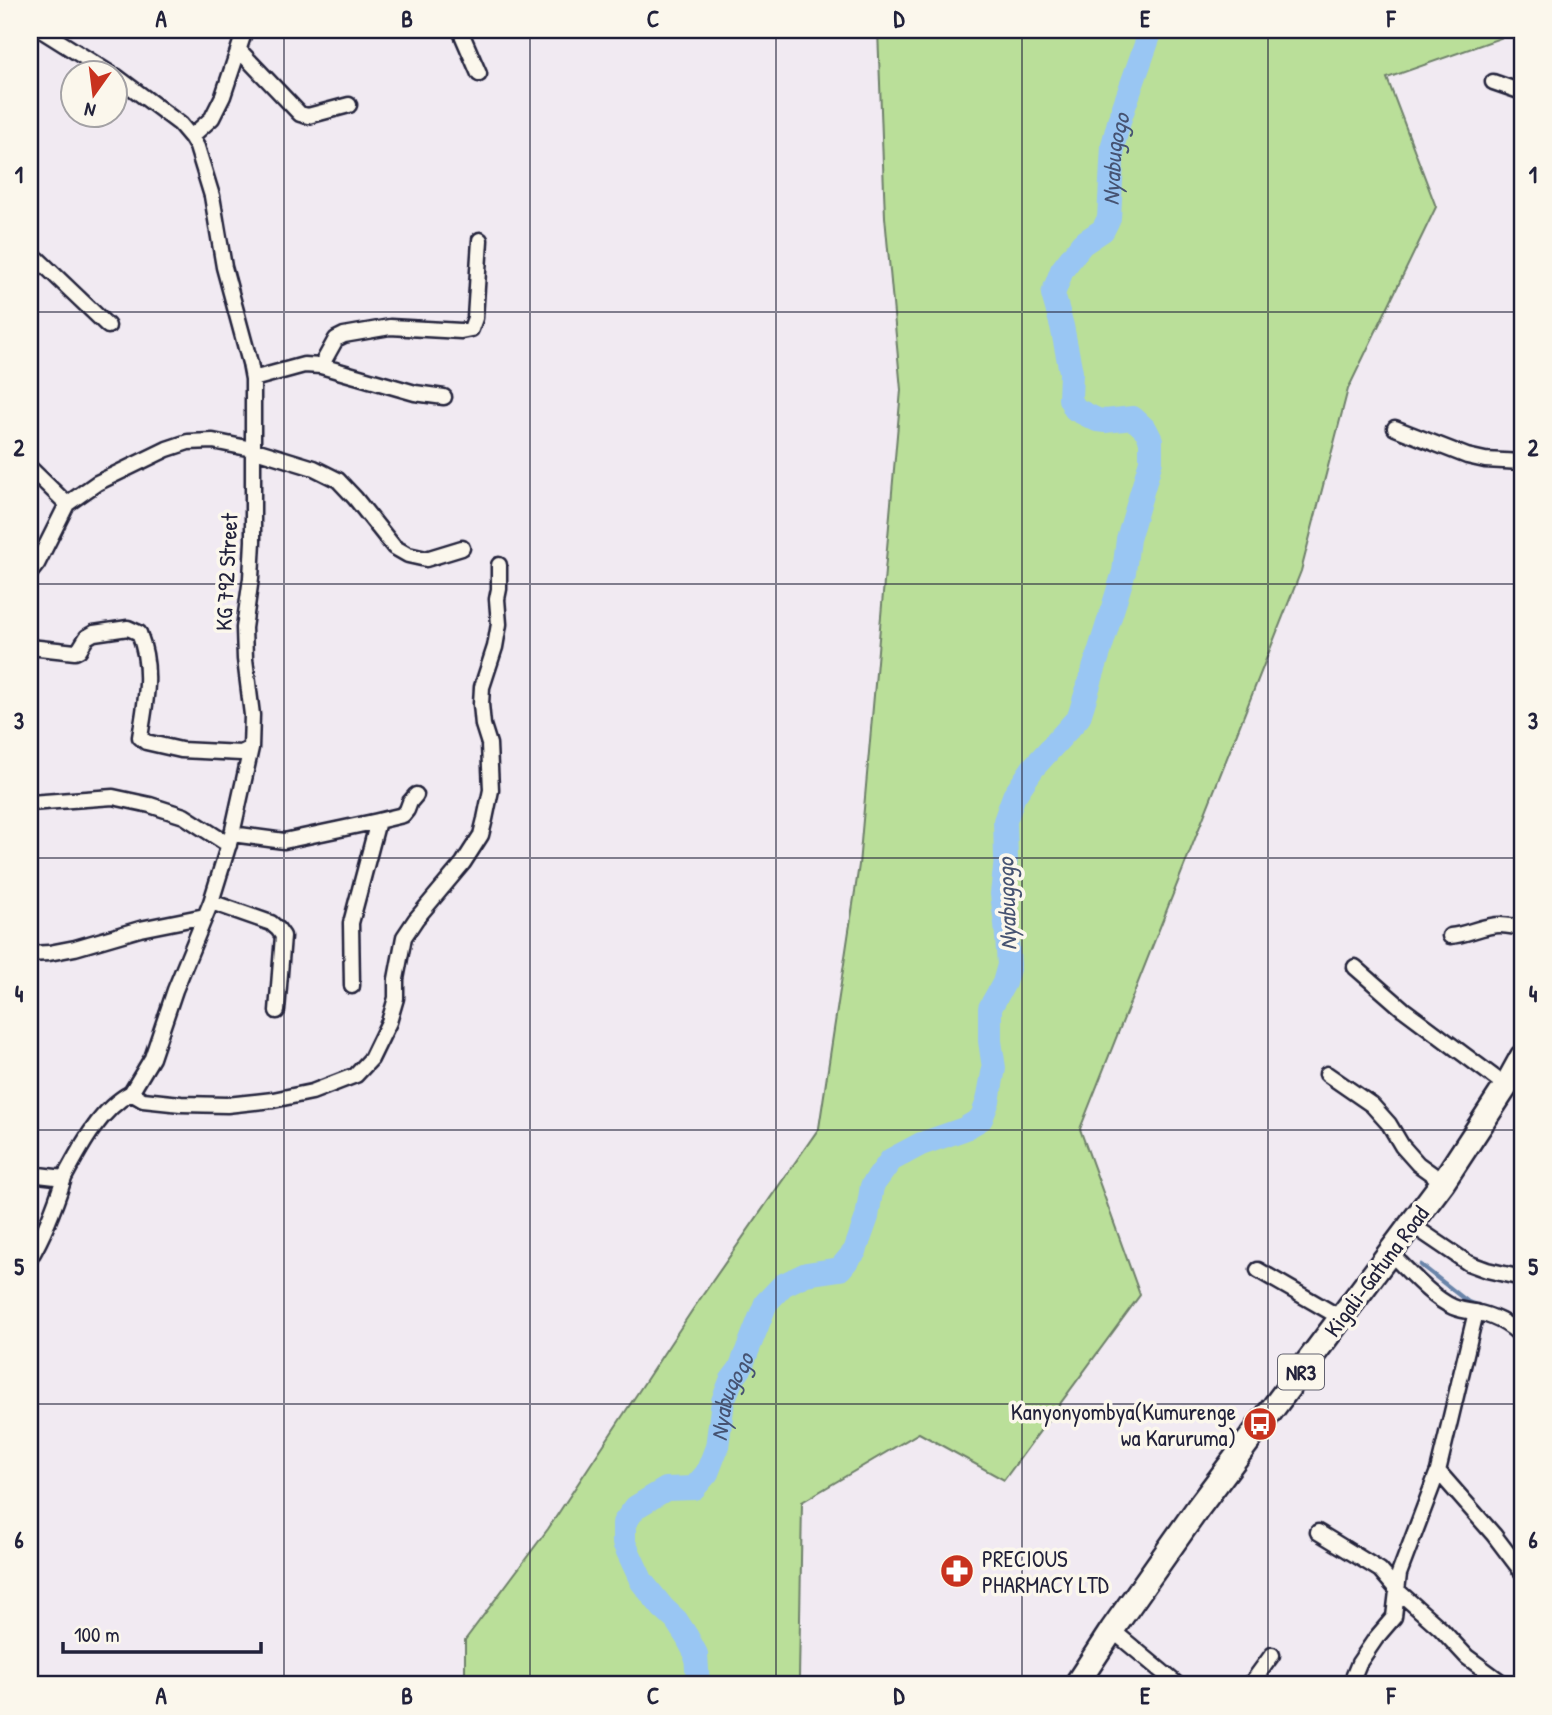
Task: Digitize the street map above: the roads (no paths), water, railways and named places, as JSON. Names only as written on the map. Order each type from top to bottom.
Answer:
[{"type":"highway","name":"Kigali-Gatuna Road","points":[[1076,1685],[1198,1507],[1443,1182],[1522,1057]]},
{"type":"street","name":"KG 792 Street","points":[[41,30],[89,60]]},
{"type":"street","points":[[191,136],[212,118],[223,96],[245,30]]},
{"type":"street","points":[[460,30],[479,74]]},
{"type":"street","points":[[239,50],[300,114],[308,116],[349,105]]},
{"type":"street","points":[[1493,82],[1522,92]]},
{"type":"street","name":"KG 792 Street","points":[[30,1258],[82,1143],[114,1106],[131,1093],[152,1058],[175,990],[211,902],[230,839],[251,748],[252,715],[244,628],[253,541],[253,379],[224,267],[212,196],[197,147],[180,124],[130,85]]},
{"type":"street","points":[[321,366],[336,339],[344,335],[390,327],[461,331],[471,329],[475,318],[480,240]]},
{"type":"street","points":[[30,256],[39,260],[108,326]]},
{"type":"street","points":[[253,379],[304,365],[321,366],[415,393],[444,397]]},
{"type":"street","points":[[1395,428],[1467,456],[1522,463]]},
{"type":"street","points":[[30,573],[67,504],[97,483],[167,449],[188,442],[214,441],[252,449],[314,468],[338,480],[394,547],[408,555],[426,559],[462,548]]},
{"type":"street","points":[[30,468],[67,504]]},
{"type":"street","points":[[131,1093],[143,1100],[181,1104],[227,1105],[273,1100],[312,1091],[356,1075],[371,1059],[389,1022],[396,998],[396,979],[404,937],[463,863],[481,835],[491,790],[489,744],[483,725],[482,687],[495,647],[499,624],[499,565]]},
{"type":"street","points":[[30,647],[75,652],[87,636],[94,633],[128,628],[139,633],[148,682],[140,737],[142,740],[181,750],[241,753],[251,748]]},
{"type":"street","points":[[30,803],[113,797],[184,816],[230,839],[284,841],[403,815],[416,795]]},
{"type":"street","points":[[352,986],[352,923],[378,821]]},
{"type":"street","points":[[211,902],[271,923],[283,936],[277,1011]]},
{"type":"street","points":[[30,954],[75,948],[140,929],[205,916]]},
{"type":"street","points":[[1450,936],[1499,925],[1522,928]]},
{"type":"street","points":[[1355,967],[1403,1009],[1506,1086]]},
{"type":"street","points":[[1327,1074],[1372,1105],[1418,1164],[1443,1182]]},
{"type":"street","points":[[30,1174],[64,1178]]},
{"type":"street","points":[[1412,1225],[1468,1262],[1487,1270],[1522,1278]]},
{"type":"street","points":[[1390,1253],[1437,1297],[1452,1307],[1476,1312],[1502,1322],[1515,1329],[1522,1337]]},
{"type":"street","points":[[1258,1270],[1341,1318]]},
{"type":"street","points":[[1350,1685],[1359,1663],[1394,1617],[1399,1574],[1438,1471],[1476,1312]]},
{"type":"street","points":[[1438,1471],[1494,1535],[1522,1572]]},
{"type":"street","points":[[1318,1532],[1380,1570],[1398,1591],[1441,1629],[1467,1657],[1505,1685]]},
{"type":"street","points":[[1112,1630],[1178,1685]]},
{"type":"street","points":[[1250,1685],[1272,1655]]},
{"type":"waterway","name":"Nyabugogo","points":[[698,1685],[696,1654],[676,1620],[642,1582],[624,1543],[624,1523],[636,1507],[666,1489],[694,1488],[707,1473],[717,1447],[723,1401],[731,1381],[740,1369],[766,1303],[783,1285],[806,1274],[840,1269],[855,1251],[867,1217],[872,1186],[891,1160],[921,1144],[964,1129],[981,1119],[988,1101],[994,1068],[990,1041],[990,1008],[1004,983],[1009,965],[1002,894],[1006,859],[1005,821],[1014,796],[1033,768],[1079,717],[1124,572],[1128,539],[1151,461],[1151,440],[1146,430],[1133,418],[1097,420],[1075,409],[1070,399],[1071,372],[1053,294],[1062,270],[1082,244],[1103,230],[1109,218],[1113,145],[1149,30]]},
{"type":"waterway","points":[[1421,1265],[1468,1302],[1482,1307]]},
{"type":"waterway","points":[[1503,1315],[1522,1323]]},
{"type":"place","name":"Kanyonyombya(Kumurenge wa Karuruma)","points":[[1260,1424]]},
{"type":"place","name":"PRECIOUS PHARMACY LTD","points":[[957,1571]]}]
